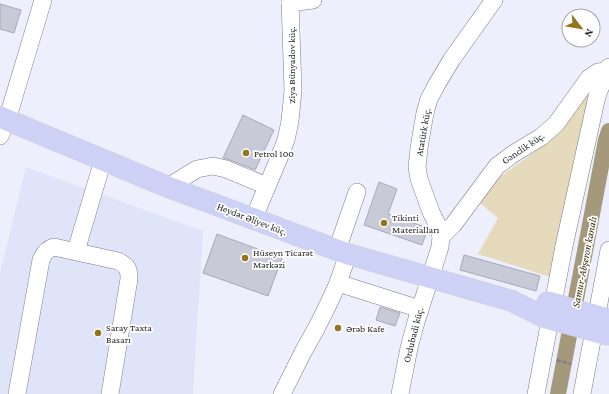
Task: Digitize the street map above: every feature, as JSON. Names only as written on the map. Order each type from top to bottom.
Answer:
[{"type":"main road","name":"Heydər Əliyev küç.","points":[[2,125],[103,160],[253,220],[342,252],[545,310]]},
{"type":"main road","points":[[545,310],[609,320]]},
{"type":"main road","points":[[545,310],[609,335]]},
{"type":"street","points":[[2,125],[43,0]]},
{"type":"street","points":[[290,1],[313,0]]},
{"type":"street","name":"Atatürk küç.","points":[[441,237],[439,228],[431,212],[419,179],[417,167],[425,113],[429,99],[452,59],[494,0]]},
{"type":"street","name":"Ziya Bünyadov küç.","points":[[253,220],[282,152],[290,121],[293,91],[290,1]]},
{"type":"street","points":[[536,394],[564,246],[597,96],[608,69]]},
{"type":"street","name":"Gənclik küç.","points":[[441,237],[453,225],[497,166],[512,154],[541,137],[556,124],[589,78],[598,72],[608,69]]},
{"type":"street","points":[[76,251],[103,160]]},
{"type":"street","points":[[168,187],[197,170],[213,166],[226,169],[267,186]]},
{"type":"street","points":[[282,394],[338,283],[342,252],[357,192]]},
{"type":"street","points":[[430,277],[440,247],[441,237]]},
{"type":"street","points":[[17,394],[41,260],[43,254],[48,249],[54,247],[118,261],[125,264],[129,271],[129,279],[110,394]]},
{"type":"street","points":[[582,394],[609,250]]},
{"type":"street","name":"Ordubadi küç.","points":[[400,394],[409,348],[430,277]]},
{"type":"street","points":[[338,283],[420,309]]},
{"type":"path","points":[[543,357],[588,367]]},
{"type":"shaded area","points":[[584,96],[592,100],[550,277],[478,254],[498,218],[480,203],[497,179],[548,142]]},
{"type":"shaded area","name":"Saray Taxta Basarı","points":[[26,167],[203,231],[193,394],[0,394],[0,273]]},
{"type":"building","points":[[0,4],[21,10],[14,33],[0,29]]},
{"type":"building","points":[[243,115],[274,130],[255,170],[223,158]]},
{"type":"building","points":[[379,182],[397,189],[388,214],[428,228],[422,245],[364,225]]},
{"type":"building","points":[[217,234],[282,258],[268,296],[203,273]]},
{"type":"building","points":[[464,255],[540,276],[536,291],[460,270]]},
{"type":"building","points":[[380,307],[400,313],[395,326],[376,320]]},
{"type":"waterway","name":"Samur-Abşeron kanalı","points":[[558,394],[606,140],[609,131]]},
{"type":"place","name":"Petrol 100","points":[[246,153]]},
{"type":"place","name":"Tikinti Materialları","points":[[384,223]]},
{"type":"place","name":"Hüseyn Ticarət Mərkəzi","points":[[245,258]]},
{"type":"place","name":"Ərəb Kafe","points":[[338,328]]},
{"type":"place","name":"Saray Taxta Basarı","points":[[98,333]]}]
